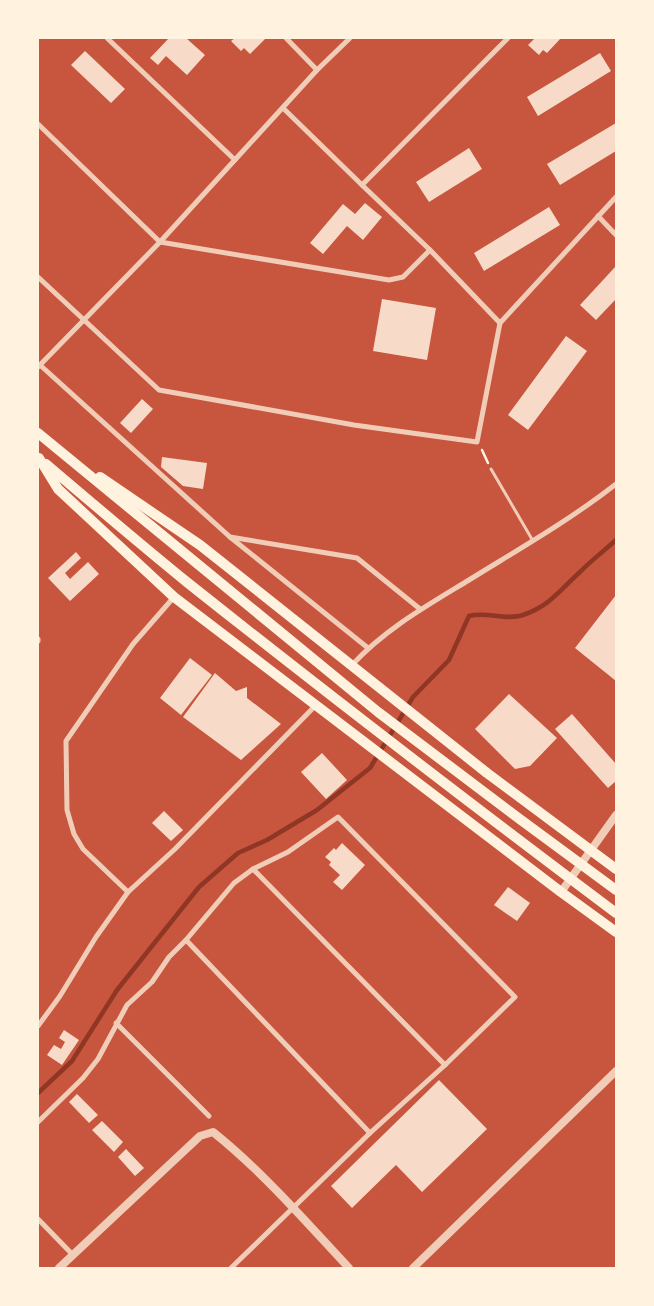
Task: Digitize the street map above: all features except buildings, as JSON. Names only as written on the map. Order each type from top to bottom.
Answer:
[{"type":"highway","points":[[42,437],[200,545],[420,720],[616,869]]},
{"type":"highway","points":[[42,437],[378,712],[616,890]]},
{"type":"highway","points":[[38,458],[58,489],[174,597],[616,932]]},
{"type":"highway","points":[[38,458],[187,582],[368,725],[616,913]]},
{"type":"street","points":[[107,38],[235,160]]},
{"type":"street","points":[[286,38],[318,70]]},
{"type":"street","points":[[350,38],[318,70],[160,242],[39,367],[230,537],[368,648]]},
{"type":"street","points":[[362,186],[508,38]]},
{"type":"street","points":[[283,108],[430,250],[500,323]]},
{"type":"street","points":[[38,124],[160,242],[389,280],[403,277],[430,250]]},
{"type":"street","points":[[38,277],[159,390],[354,425],[477,442],[500,323],[616,197]]},
{"type":"street","points":[[598,216],[616,235]]},
{"type":"street","points":[[352,666],[368,648],[420,609],[585,509],[616,484]]},
{"type":"street","points":[[230,537],[357,558],[420,609]]},
{"type":"street","points":[[128,892],[83,849],[74,834],[66,810],[66,741],[133,644],[174,597]]},
{"type":"street","points":[[38,1026],[60,996],[96,937],[128,892],[175,849],[316,704]]},
{"type":"street","points":[[561,892],[616,815]]},
{"type":"street","points":[[38,1122],[83,1078],[98,1059],[127,1005],[152,982],[169,957],[186,940],[234,883],[253,869],[288,852],[338,817],[515,997],[445,1065],[370,1133],[231,1268]]},
{"type":"street","points":[[253,869],[445,1065]]},
{"type":"street","points":[[186,940],[370,1133]]},
{"type":"street","points":[[116,1023],[209,1116]]},
{"type":"street","points":[[413,1268],[616,1071]]},
{"type":"street","points":[[59,1268],[200,1136],[213,1132],[229,1145],[293,1208],[350,1268]]},
{"type":"street","points":[[38,1218],[73,1255]]},
{"type":"lane","points":[[492,469],[533,541]]},
{"type":"path","points":[[477,442],[492,469]]},
{"type":"waterway","points":[[38,1093],[72,1061],[117,990],[199,887],[238,853],[267,840],[317,810],[370,768],[413,697],[449,660],[469,616],[516,617],[541,607],[616,540]]}]
